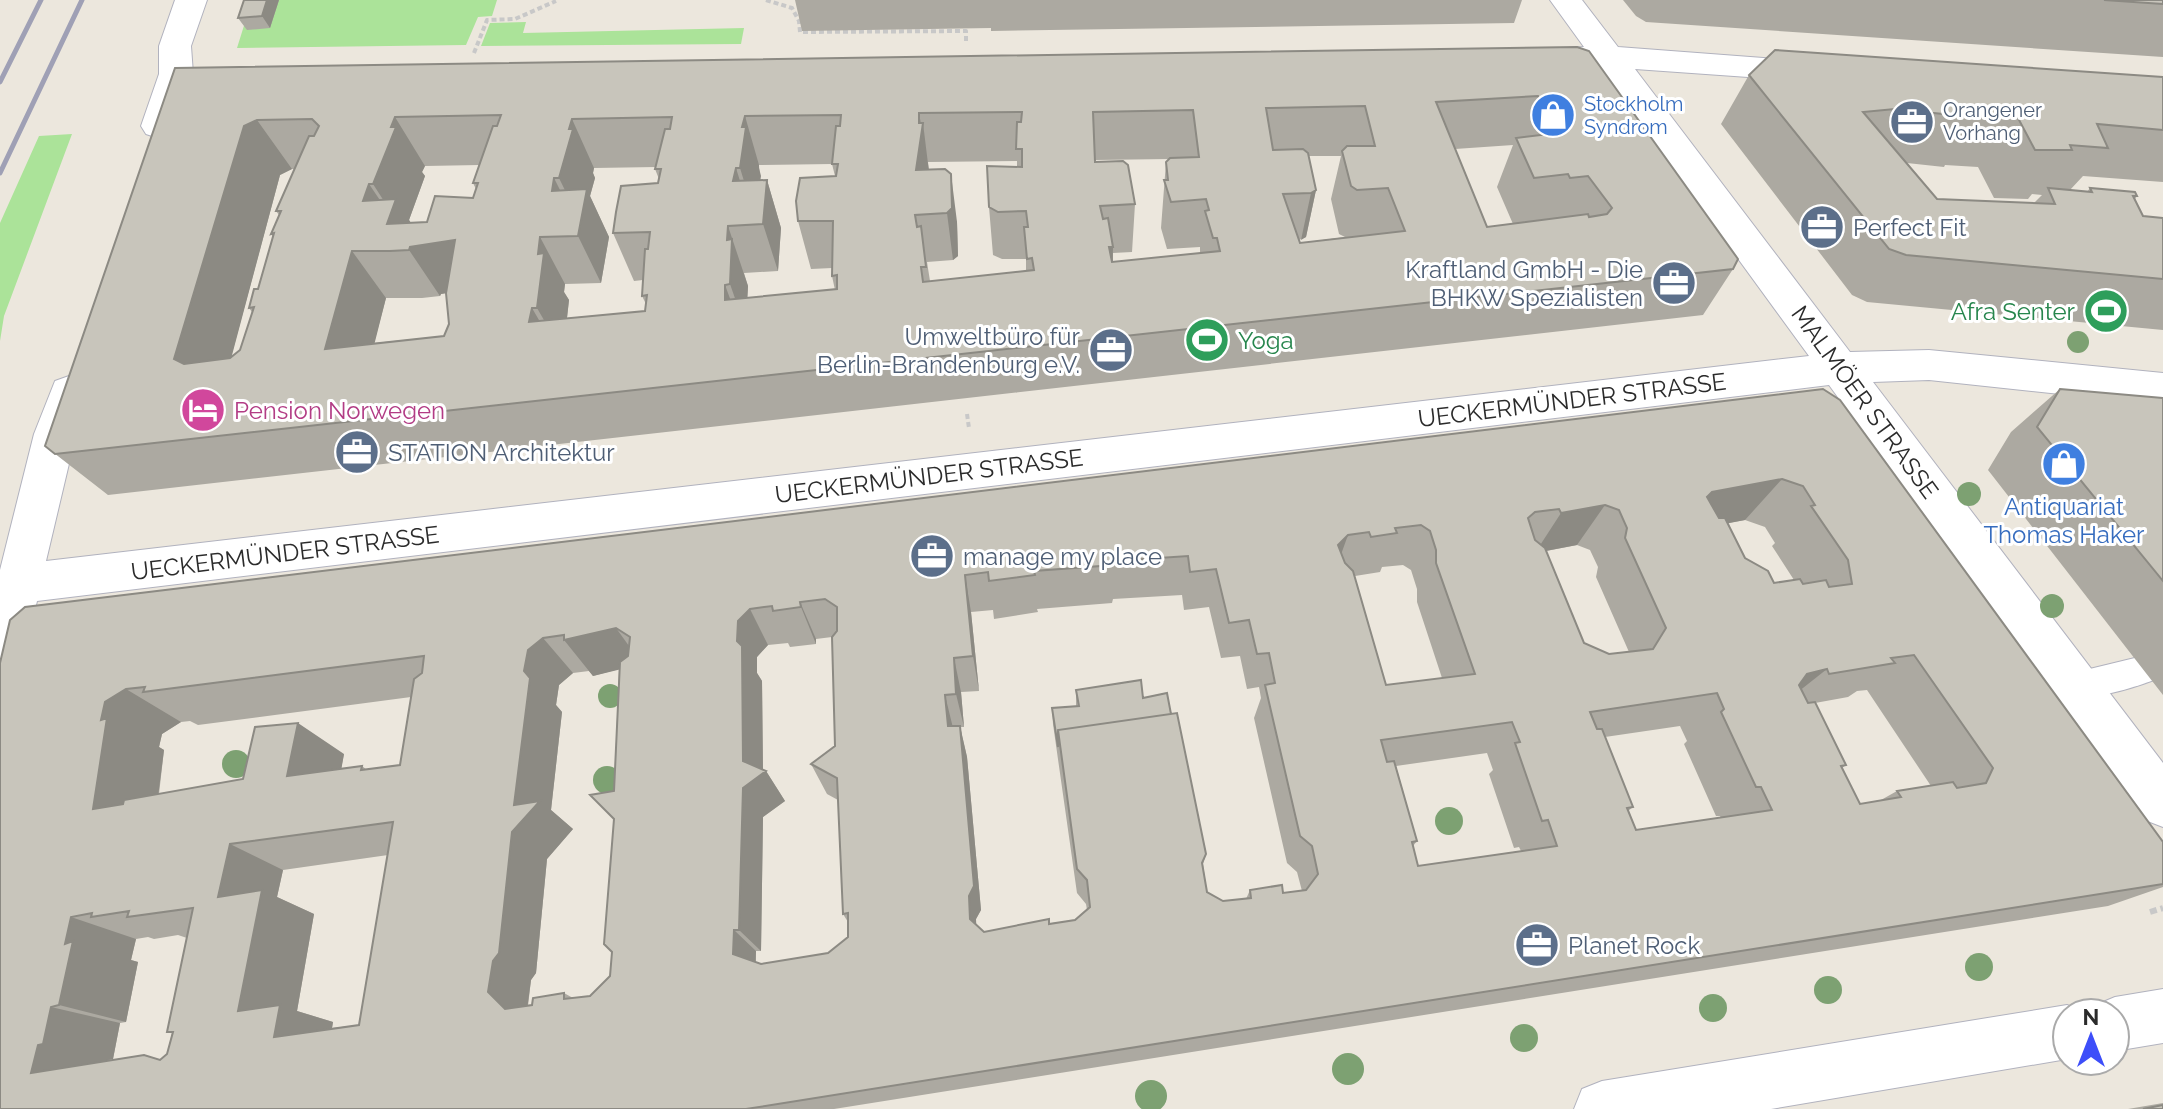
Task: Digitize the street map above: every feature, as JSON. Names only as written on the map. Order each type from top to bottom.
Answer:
[{"type":"street","points":[[146,164],[190,74],[175,46],[191,0]]},
{"type":"street","name":"MALMÖER STRASSE","points":[[1566,0],[2163,803]]},
{"type":"street","points":[[1498,58],[1609,57],[1855,74]]},
{"type":"street","points":[[0,661],[55,434],[80,359]]},
{"type":"street","name":"UECKERMÜNDER STRASSE","points":[[19,584],[1839,368],[1929,365],[2163,389]]},
{"type":"street","points":[[2131,1021],[2163,1016]]},
{"type":"street","points":[[1602,1109],[2051,1035]]},
{"type":"lane","points":[[2076,685],[2143,670]]},
{"type":"path","points":[[766,0],[792,8],[799,21],[800,32],[966,31],[966,44]]},
{"type":"path","points":[[474,53],[487,20],[515,19],[556,1]]},
{"type":"path","points":[[2150,912],[2163,908]]},
{"type":"green space","points":[[252,0],[497,0],[492,16],[478,17],[466,45],[237,48]]},
{"type":"green space","points":[[526,22],[523,33],[744,28],[741,44],[481,46],[490,23]]},
{"type":"green space","points":[[72,134],[4,316],[0,341],[0,223],[39,136]]},
{"type":"building","points":[[244,0],[267,0],[262,16],[238,18]]},
{"type":"building","points":[[2104,0],[2163,0],[2163,4]]},
{"type":"building","points":[[1577,47],[1589,51],[1738,259],[1733,269],[55,454],[45,446],[175,68]],"holes":[[[1538,96],[1558,133],[1516,138],[1534,178],[1568,174],[1570,178],[1588,176],[1612,208],[1607,214],[1589,217],[1588,214],[1487,227],[1436,102]],[[1365,106],[1375,146],[1347,146],[1342,151],[1351,186],[1357,190],[1388,188],[1405,231],[1300,243],[1283,194],[1316,190],[1308,153],[1303,149],[1273,150],[1266,108]],[[1193,110],[1199,157],[1170,158],[1166,162],[1168,180],[1164,180],[1171,202],[1206,199],[1209,210],[1205,211],[1220,251],[1112,262],[1108,218],[1103,219],[1100,206],[1135,204],[1128,165],[1123,161],[1095,162],[1093,112]],[[1022,112],[1021,122],[1017,122],[1016,149],[1022,149],[1022,167],[987,166],[989,207],[998,212],[1026,211],[1027,259],[1032,258],[1034,270],[923,282],[921,267],[926,267],[921,226],[917,227],[915,215],[947,213],[952,208],[951,174],[945,169],[916,170],[923,123],[919,123],[919,113]],[[501,115],[497,126],[493,126],[473,183],[478,183],[473,198],[435,196],[427,222],[387,224],[396,199],[363,201],[396,127],[391,127],[395,117]],[[841,115],[840,126],[836,126],[832,164],[838,164],[836,176],[800,178],[796,201],[798,221],[833,221],[832,276],[837,275],[837,289],[725,300],[725,285],[730,284],[732,239],[727,240],[728,226],[763,224],[767,180],[733,181],[736,168],[740,168],[746,127],[742,127],[745,116]],[[672,117],[670,129],[665,129],[655,169],[661,169],[658,183],[621,186],[613,233],[650,232],[648,249],[645,249],[642,296],[647,295],[645,311],[529,322],[532,308],[537,308],[544,253],[538,254],[540,237],[578,236],[587,189],[552,191],[554,178],[559,178],[573,129],[569,129],[572,119]],[[312,119],[319,126],[314,136],[309,136],[276,211],[281,211],[271,234],[274,233],[258,289],[254,289],[249,308],[254,307],[240,350],[230,358],[184,364],[174,359],[244,126],[257,120]],[[455,240],[446,293],[449,324],[444,336],[325,349],[352,251],[390,251]]]},
{"type":"building","points":[[1775,50],[2163,77],[2163,130],[2097,124],[2108,148],[2070,145],[2072,150],[2035,150],[2018,118],[1982,118],[1895,109],[1863,112],[1937,199],[2055,204],[2048,188],[2135,192],[2137,196],[2133,196],[2143,216],[2163,218],[2163,279],[1906,255],[1889,249],[1749,75]]},
{"type":"building","points":[[1823,389],[1840,400],[2163,842],[2163,884],[746,1109],[0,1109],[0,663],[10,620],[25,607]],"holes":[[[1782,479],[1803,486],[1815,505],[1811,506],[1848,560],[1852,584],[1829,587],[1826,580],[1803,584],[1800,579],[1774,583],[1768,571],[1745,558],[1725,518],[1719,518],[1707,497],[1712,492]],[[1605,505],[1619,510],[1627,528],[1625,538],[1666,628],[1653,649],[1609,654],[1584,643],[1545,548],[1535,540],[1528,518],[1535,512],[1559,509],[1561,513]],[[1421,525],[1430,531],[1436,563],[1475,674],[1386,685],[1353,571],[1345,563],[1338,545],[1348,535],[1369,532],[1371,537],[1397,533],[1395,528]],[[1188,556],[1190,572],[1216,569],[1229,623],[1249,620],[1257,654],[1269,653],[1275,683],[1265,685],[1300,836],[1312,846],[1318,874],[1306,890],[1283,893],[1282,885],[1250,890],[1251,898],[1223,901],[1207,892],[1202,863],[1206,854],[1177,713],[1058,730],[1077,869],[1087,880],[1090,907],[1075,920],[1049,924],[1049,919],[984,932],[970,919],[969,896],[974,886],[960,726],[948,726],[945,695],[956,694],[954,658],[973,656],[965,575],[988,572],[989,581],[1035,575],[1034,571]],[[825,599],[837,607],[837,631],[832,637],[835,746],[811,764],[837,778],[843,914],[848,913],[848,937],[828,953],[761,964],[733,954],[734,930],[739,930],[743,788],[766,771],[743,761],[742,646],[737,641],[738,621],[750,609],[772,606],[773,611],[801,607],[800,602]],[[616,628],[630,637],[628,656],[620,662],[614,791],[590,795],[614,819],[604,944],[612,952],[610,976],[590,996],[564,999],[564,993],[533,998],[532,1005],[505,1009],[488,992],[493,961],[499,953],[512,832],[540,801],[514,805],[530,678],[524,671],[528,650],[543,638],[564,635],[564,640]],[[1914,655],[1993,768],[1986,783],[1957,788],[1953,782],[1897,791],[1901,797],[1860,804],[1841,766],[1846,765],[1815,702],[1808,703],[1799,685],[1807,674],[1827,669],[1829,674],[1895,663],[1891,658]],[[424,656],[422,673],[414,679],[400,765],[361,770],[362,766],[287,776],[298,723],[255,727],[243,779],[124,800],[123,804],[93,809],[107,718],[101,720],[105,702],[126,689],[145,687],[143,692]],[[1717,693],[1724,709],[1721,712],[1756,787],[1761,787],[1772,810],[1636,830],[1627,808],[1633,807],[1602,729],[1597,729],[1590,712]],[[1512,722],[1520,742],[1515,743],[1542,821],[1548,820],[1557,846],[1418,866],[1412,842],[1417,841],[1394,761],[1387,762],[1381,740]],[[393,822],[359,1025],[274,1037],[280,1005],[238,1011],[262,890],[218,897],[230,844]],[[193,908],[167,1032],[173,1032],[167,1054],[160,1060],[144,1055],[31,1073],[38,1045],[43,1044],[51,1007],[59,1005],[73,941],[65,944],[71,917],[92,913],[91,917],[129,911],[127,917]]]},
{"type":"building","points":[[2060,389],[2163,398],[2163,581],[2037,427]]},
{"type":"building","points":[[1141,680],[1143,698],[1167,693],[1171,714],[1058,730],[1058,747],[1052,708],[1079,706],[1076,690]]},
{"type":"railway","points":[[0,82],[41,0]]},
{"type":"railway","points":[[0,173],[82,0]]},
{"type":"place","name":"Stockholm Syndrom","points":[[1553,115]]},
{"type":"place","name":"Orangener Vorhang","points":[[1912,122]]},
{"type":"place","name":"Perfect Fit","points":[[1822,227]]},
{"type":"place","name":"Kraftland GmbH - Die BHKW Spezialisten","points":[[1674,283]]},
{"type":"place","name":"Afra Senter","points":[[2106,311]]},
{"type":"place","name":"Yoga","points":[[1207,340]]},
{"type":"place","name":"Umweltbüro für Berlin-Brandenburg e.V.","points":[[1111,350]]},
{"type":"place","name":"Pension Norwegen","points":[[203,410]]},
{"type":"place","name":"STATION Architektur","points":[[357,452]]},
{"type":"place","name":"Antiquariat Thomas Haker","points":[[2064,464]]},
{"type":"place","name":"manage my place","points":[[932,556]]},
{"type":"place","name":"Planet Rock","points":[[1537,945]]}]
